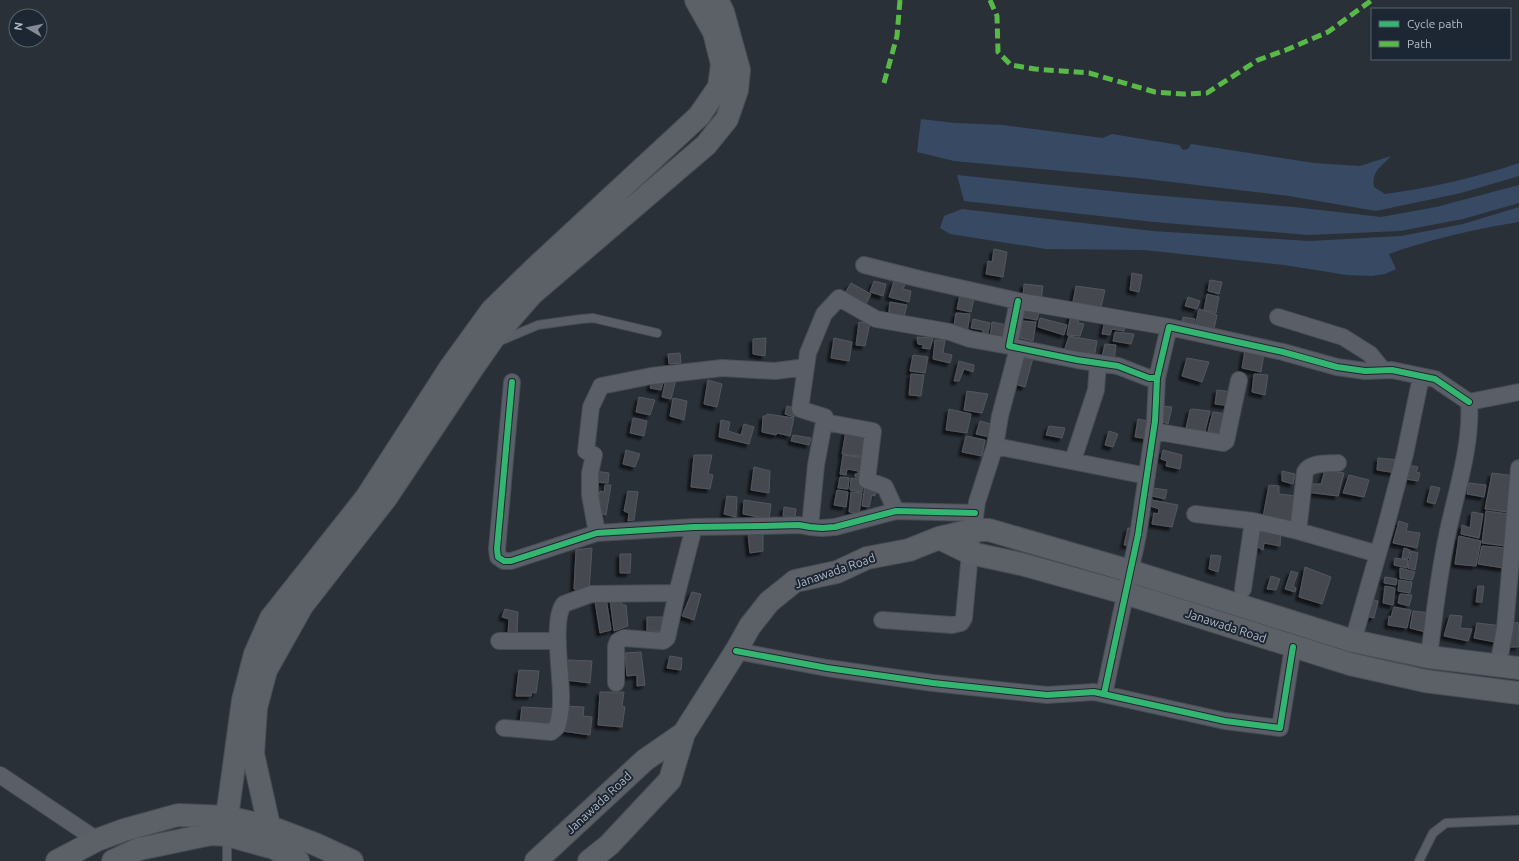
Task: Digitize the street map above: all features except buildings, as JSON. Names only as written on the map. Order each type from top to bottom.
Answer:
[{"type":"main road","points":[[227,826],[243,700],[255,654],[271,618],[366,498],[450,368],[492,310],[699,116],[719,87],[722,64],[714,32],[696,0]]},
{"type":"main road","points":[[298,861],[272,838],[253,754],[256,708],[266,670],[302,606],[386,498],[472,368],[532,294],[706,145],[727,119],[736,90],[738,70],[723,12],[717,0]]},
{"type":"main road","name":"Janawada Road","points":[[589,861],[609,845],[670,780],[684,733],[736,651],[750,626],[769,602],[795,582],[837,572],[867,558],[909,550],[939,538],[974,521],[989,530],[1130,571],[1353,641],[1429,657],[1508,667]]},
{"type":"main road","name":"Janawada Road","points":[[939,538],[970,553],[1021,564],[1125,593],[1350,664],[1426,681],[1519,693]]},
{"type":"main road","name":"Janawada Road","points":[[536,861],[645,760],[684,733]]},
{"type":"main road","points":[[57,861],[97,840],[137,826],[178,815],[272,838],[315,844],[352,861]]},
{"type":"main road","points":[[113,861],[139,849],[211,834],[227,826]]},
{"type":"street","points":[[864,266],[920,280],[1018,301],[1169,327],[1283,352],[1337,367],[1365,371],[1392,370],[1435,379],[1470,402],[1519,392]]},
{"type":"street","points":[[810,527],[816,465],[825,417],[800,410],[808,353],[824,314],[839,298],[876,319],[950,332],[970,339],[1118,366],[1149,378],[1157,378]]},
{"type":"street","points":[[882,620],[952,625],[961,623],[964,618],[970,553],[977,502],[995,446],[1014,347],[1018,301]]},
{"type":"street","points":[[1278,318],[1343,338],[1370,354],[1382,370]]},
{"type":"street","points":[[1104,694],[1119,630],[1125,593],[1138,535],[1153,430],[1157,378],[1169,327]]},
{"type":"street","points":[[1073,460],[1096,390],[1098,363]]},
{"type":"street","points":[[597,533],[590,495],[590,473],[594,455],[586,451],[591,407],[601,386],[651,376],[722,368],[775,371],[806,367]]},
{"type":"street","points":[[1353,641],[1405,454],[1421,377]]},
{"type":"street","points":[[1153,430],[1223,443],[1226,441],[1239,380]]},
{"type":"street","points":[[512,382],[496,549],[498,557],[504,561],[511,561],[597,533],[694,527],[799,525],[810,527],[835,527],[896,511],[974,521]]},
{"type":"street","points":[[1429,657],[1435,604],[1470,418],[1470,402]]},
{"type":"street","points":[[824,422],[873,431],[867,480],[885,487],[896,511]]},
{"type":"street","points":[[995,446],[1073,460],[1146,476]]},
{"type":"street","points":[[1298,531],[1305,472],[1307,468],[1312,465],[1338,463]]},
{"type":"street","points":[[1508,667],[1505,628],[1519,468]]},
{"type":"street","points":[[1195,514],[1253,521],[1298,531],[1378,554]]},
{"type":"street","points":[[1243,589],[1253,521]]},
{"type":"street","points":[[616,683],[616,646],[618,641],[624,638],[663,641],[667,638],[694,527]]},
{"type":"street","points":[[504,728],[551,732],[557,727],[561,699],[558,641],[559,613],[564,604],[591,594],[677,594]]},
{"type":"street","points":[[500,641],[558,641]]},
{"type":"street","points":[[736,651],[827,668],[941,684],[1047,695],[1094,692],[1225,722],[1280,728],[1293,647]]},
{"type":"street","points":[[4,782],[97,840]]},
{"type":"lane","points":[[489,346],[538,325],[581,318],[593,318],[657,333]]},
{"type":"lane","points":[[1419,861],[1433,833],[1446,824],[1519,820]]},
{"type":"lane","points":[[227,826],[227,861]]},
{"type":"water","points":[[921,119],[955,123],[1003,125],[1103,138],[1112,134],[1179,145],[1183,150],[1188,149],[1191,144],[1314,163],[1360,166],[1391,156],[1375,174],[1373,182],[1374,187],[1385,194],[1452,182],[1519,163],[1519,176],[1461,193],[1376,211],[1289,196],[1138,178],[954,161],[917,152]]},
{"type":"water","points":[[957,175],[1140,194],[1294,207],[1381,217],[1436,207],[1519,185],[1519,203],[1463,219],[1400,231],[1308,235],[1154,222],[964,201]]},
{"type":"water","points":[[1519,207],[1519,222],[1453,235],[1389,254],[1396,269],[1385,274],[1372,276],[1347,275],[1284,265],[1144,250],[1046,249],[950,234],[940,228],[944,216],[962,209],[1153,231],[1309,241],[1401,236],[1463,224]]},
{"type":"marked path","points":[[884,83],[897,36],[900,0]]},
{"type":"marked path","points":[[990,0],[997,16],[998,52],[1011,65],[1035,69],[1089,73],[1155,92],[1183,94],[1207,93],[1258,60],[1328,32],[1372,0]]},
{"type":"cycle path","points":[[1018,301],[1009,346],[1077,360],[1118,366],[1149,378],[1157,378],[1155,421],[1138,535],[1104,694]]},
{"type":"cycle path","points":[[1157,378],[1169,327],[1283,352],[1337,367],[1365,371],[1392,370],[1435,379],[1469,402]]},
{"type":"cycle path","points":[[512,382],[497,549],[498,557],[504,561],[511,561],[597,533],[694,527],[799,525],[822,528],[835,527],[896,511],[975,513]]},
{"type":"cycle path","points":[[736,651],[827,668],[933,683],[1047,695],[1094,692],[1225,721],[1280,728],[1293,647]]}]
